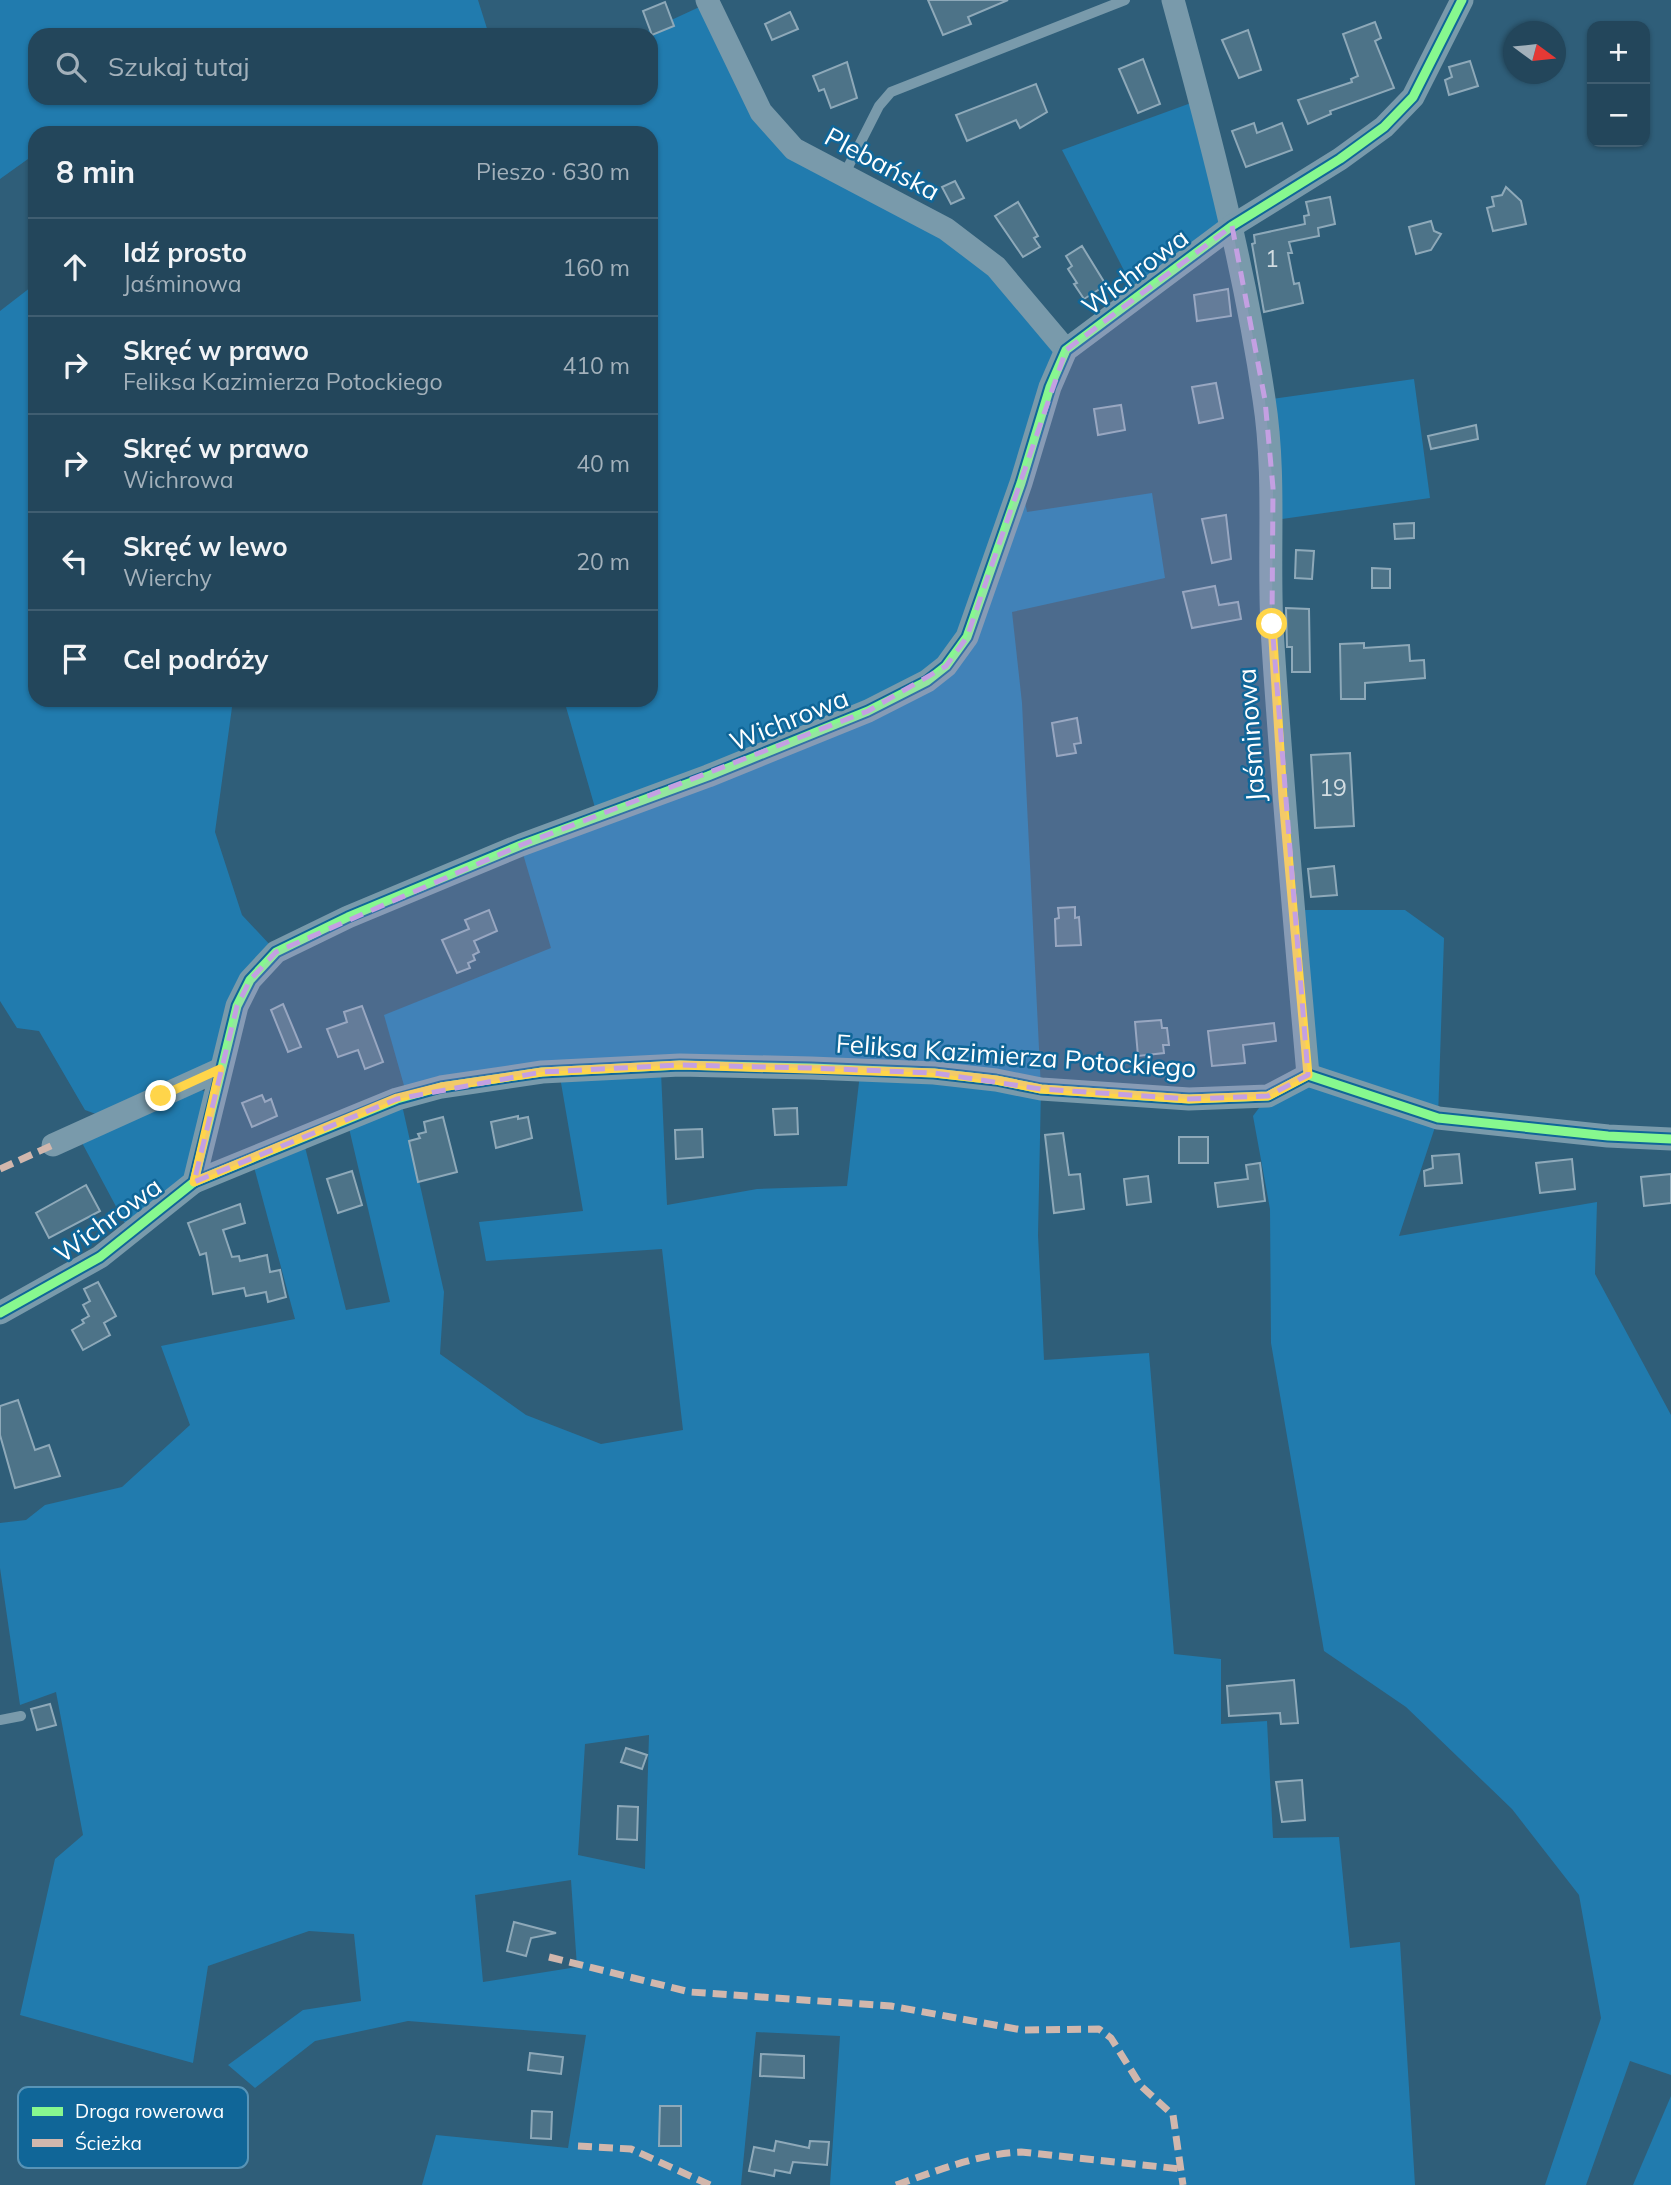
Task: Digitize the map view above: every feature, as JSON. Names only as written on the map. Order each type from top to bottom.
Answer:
[{"type":"street","name":"Plebańska","points":[[707,0],[761,113],[794,149],[956,237],[996,267],[1066,350]]},
{"type":"street","name":"Jaśminowa","points":[[1172,0],[1232,226],[1265,400],[1272,475],[1272,624],[1283,798],[1308,1075]]},
{"type":"street","name":"Wichrowa","points":[[0,1313],[100,1257],[194,1182],[237,1006],[250,980],[276,952],[348,917],[500,854],[708,776],[868,711],[927,681],[946,666],[967,637],[1021,483],[1050,387],[1066,350],[1232,226],[1340,159],[1384,127],[1413,97],[1462,0]]},
{"type":"street","name":"Feliksa Kazimierza Potockiego","points":[[194,1182],[397,1098],[441,1087],[542,1072],[680,1065],[934,1073],[996,1080],[1041,1089],[1189,1099],[1268,1096],[1308,1075]]},
{"type":"street","points":[[53,1145],[220,1069]]},
{"type":"street","points":[[1308,1075],[1438,1118],[1608,1136],[1671,1139]]},
{"type":"lane","points":[[843,177],[879,106],[891,92],[1125,0]]},
{"type":"lane","points":[[0,1720],[21,1716]]},
{"type":"highlighted area","points":[[1232,226],[1265,400],[1273,488],[1272,624],[1308,1075],[1268,1096],[1189,1099],[1041,1089],[934,1073],[680,1065],[542,1072],[397,1099],[194,1182],[237,1006],[250,980],[276,952],[521,845],[868,711],[946,666],[967,637],[1066,350]]},
{"type":"shaded area","points":[[0,0],[478,0],[487,28],[28,28],[28,105],[658,105],[658,28],[654,28],[708,3],[761,112],[794,149],[946,229],[996,267],[1066,350],[1050,387],[1021,483],[1027,512],[1152,493],[1165,578],[1012,612],[1022,703],[1041,1089],[1038,1235],[1044,1360],[1149,1353],[1174,1654],[1221,1659],[1221,1724],[1267,1721],[1273,1838],[1339,1837],[1350,1948],[1400,1942],[1415,2185],[830,2185],[840,2036],[756,2032],[741,2185],[422,2185],[436,2135],[568,2148],[586,2035],[408,2021],[315,2041],[255,2088],[228,2065],[303,2010],[361,2001],[354,1934],[309,1931],[208,1966],[193,2063],[20,2015],[55,1859],[83,1835],[56,1692],[20,1705],[0,1568],[0,1523],[26,1520],[45,1505],[122,1487],[190,1425],[161,1346],[295,1319],[254,1167],[304,1143],[346,1310],[390,1302],[348,1124],[402,1105],[444,1292],[440,1354],[526,1415],[601,1444],[683,1430],[662,1249],[486,1261],[479,1222],[583,1211],[560,1077],[661,1072],[667,1205],[757,1189],[847,1186],[861,1065],[681,1054],[546,1062],[441,1078],[405,1089],[384,1015],[551,948],[523,854],[600,825],[566,707],[658,707],[658,126],[28,126],[28,159],[0,179]],"holes":[[[649,1735],[645,1869],[578,1855],[585,1744]],[[571,1880],[577,1967],[483,1982],[475,1895]]]},
{"type":"shaded area","points":[[1191,103],[1224,222],[1132,286],[1062,150]]},
{"type":"shaded area","points":[[28,289],[28,707],[232,707],[215,832],[242,915],[272,947],[221,1069],[104,1117],[85,1110],[39,1031],[17,1028],[0,1001],[0,311]]},
{"type":"shaded area","points":[[1414,379],[1430,498],[1282,519],[1276,447],[1265,400]]},
{"type":"shaded area","points":[[1298,910],[1405,910],[1444,938],[1438,1118],[1399,1236],[1597,1202],[1595,1274],[1671,1415],[1671,2075],[1630,2061],[1586,2185],[1545,2185],[1601,2018],[1579,1895],[1512,1809],[1406,1707],[1324,1651],[1271,1343],[1270,1209],[1253,1116],[1268,1096],[1308,1074]]},
{"type":"shaded area","points":[[199,1088],[208,1094],[185,1179],[128,1229],[80,1139]]},
{"type":"shaded area","points":[[1671,2096],[1671,2185],[1633,2185]]},
{"type":"building","points":[[928,0],[1008,0],[968,17],[971,24],[943,35]]},
{"type":"building","points":[[665,2],[674,26],[658,33],[658,28],[649,28],[643,11]]},
{"type":"building","points":[[790,12],[798,29],[772,40],[765,24]]},
{"type":"building","points":[[1375,22],[1381,38],[1375,41],[1394,88],[1330,111],[1331,114],[1308,124],[1298,100],[1352,82],[1351,79],[1358,76],[1343,34]]},
{"type":"building","points":[[1248,30],[1261,70],[1239,78],[1222,40]]},
{"type":"building","points":[[1143,59],[1160,104],[1138,113],[1119,69]]},
{"type":"building","points":[[1470,61],[1478,86],[1449,95],[1445,80],[1452,77],[1449,67]]},
{"type":"building","points":[[847,62],[857,98],[831,108],[824,89],[819,91],[813,76]]},
{"type":"building","points":[[1036,84],[1047,112],[1020,128],[1016,120],[967,141],[956,115]]},
{"type":"building","points":[[1254,123],[1257,133],[1282,123],[1292,150],[1246,167],[1232,131]]},
{"type":"building","points":[[955,181],[964,198],[951,204],[942,187]]},
{"type":"building","points":[[1506,187],[1521,201],[1526,224],[1493,231],[1487,208],[1494,206],[1492,197],[1502,195]]},
{"type":"building","points":[[1330,197],[1335,224],[1318,228],[1319,236],[1289,242],[1292,253],[1288,253],[1294,284],[1299,283],[1303,303],[1264,312],[1252,244],[1255,243],[1254,235],[1305,224],[1304,216],[1309,215],[1306,202]]},
{"type":"building","points":[[1018,202],[1038,236],[1034,238],[1040,247],[1023,257],[995,216]]},
{"type":"building","points":[[1431,221],[1434,231],[1441,234],[1431,250],[1416,254],[1409,227]]},
{"type":"building","points":[[1082,246],[1106,285],[1084,299],[1074,284],[1077,283],[1068,269],[1072,266],[1066,256]]},
{"type":"building","points":[[1228,289],[1231,316],[1197,321],[1194,295]]},
{"type":"building","points":[[1216,383],[1223,418],[1199,423],[1192,387]]},
{"type":"building","points":[[1121,405],[1125,430],[1098,435],[1094,409]]},
{"type":"building","points":[[1476,425],[1478,439],[1431,449],[1428,436]]},
{"type":"building","points":[[1226,515],[1231,559],[1212,563],[1202,519]]},
{"type":"building","points":[[1414,523],[1414,538],[1395,539],[1394,524]]},
{"type":"building","points":[[1296,550],[1314,551],[1312,579],[1295,578]]},
{"type":"building","points":[[1372,568],[1390,569],[1390,588],[1372,588]]},
{"type":"building","points":[[1215,586],[1219,605],[1238,602],[1241,619],[1192,628],[1183,592]]},
{"type":"building","points":[[1286,608],[1309,609],[1310,672],[1292,672],[1292,647],[1287,647]]},
{"type":"building","points":[[1364,643],[1364,648],[1409,645],[1410,661],[1424,660],[1425,678],[1365,683],[1365,699],[1341,699],[1340,644]]},
{"type":"building","points":[[1077,718],[1081,743],[1074,744],[1076,753],[1057,756],[1052,723]]},
{"type":"building","points":[[1350,753],[1354,826],[1315,828],[1311,755]]},
{"type":"building","points":[[1334,866],[1337,895],[1311,897],[1308,869]]},
{"type":"building","points":[[1075,907],[1075,918],[1079,917],[1081,945],[1056,946],[1055,919],[1059,918],[1058,908]]},
{"type":"building","points":[[489,910],[497,931],[474,941],[479,952],[473,955],[475,960],[468,963],[470,968],[457,973],[442,940],[469,929],[465,920]]},
{"type":"building","points":[[283,1004],[301,1047],[288,1052],[271,1010]]},
{"type":"building","points":[[362,1006],[383,1062],[365,1069],[358,1050],[338,1057],[327,1029],[347,1022],[344,1012]]},
{"type":"building","points":[[1161,1020],[1162,1028],[1167,1028],[1169,1045],[1163,1045],[1164,1053],[1138,1056],[1135,1022]]},
{"type":"building","points":[[1274,1023],[1276,1041],[1243,1045],[1245,1063],[1212,1066],[1208,1031]]},
{"type":"building","points":[[262,1095],[265,1102],[271,1099],[277,1116],[252,1127],[242,1103]]},
{"type":"building","points":[[797,1108],[798,1134],[775,1135],[773,1109]]},
{"type":"building","points":[[518,1116],[518,1119],[528,1117],[532,1138],[496,1148],[491,1122]]},
{"type":"building","points":[[443,1117],[457,1172],[418,1182],[409,1141],[420,1138],[418,1134],[426,1132],[424,1122]]},
{"type":"building","points":[[702,1129],[703,1157],[676,1159],[675,1130]]},
{"type":"building","points":[[1063,1133],[1069,1175],[1080,1174],[1084,1209],[1054,1213],[1045,1135]]},
{"type":"building","points":[[1179,1137],[1208,1137],[1208,1163],[1179,1163]]},
{"type":"building","points":[[1459,1154],[1462,1183],[1425,1186],[1424,1171],[1433,1168],[1432,1156]]},
{"type":"building","points":[[1572,1159],[1575,1189],[1540,1193],[1536,1163]]},
{"type":"building","points":[[1260,1163],[1265,1201],[1218,1207],[1215,1183],[1248,1179],[1246,1165]]},
{"type":"building","points":[[352,1171],[362,1205],[338,1213],[327,1179]]},
{"type":"building","points":[[1671,1174],[1671,1203],[1644,1206],[1641,1177]]},
{"type":"building","points":[[1148,1176],[1151,1202],[1127,1205],[1124,1179]]},
{"type":"building","points":[[86,1185],[100,1211],[49,1238],[36,1213]]},
{"type":"building","points":[[240,1204],[245,1223],[223,1230],[232,1257],[239,1256],[240,1261],[267,1255],[270,1272],[280,1270],[286,1297],[268,1302],[266,1292],[246,1296],[244,1288],[213,1294],[206,1253],[200,1255],[188,1223]]},
{"type":"building","points":[[98,1282],[116,1316],[104,1323],[110,1335],[83,1350],[72,1330],[84,1323],[82,1320],[89,1316],[83,1305],[90,1301],[84,1289]]},
{"type":"building","points":[[18,1400],[35,1450],[49,1445],[60,1476],[15,1488],[0,1435],[0,1406]]},
{"type":"building","points":[[1294,1680],[1298,1723],[1281,1724],[1280,1713],[1229,1716],[1227,1686]]},
{"type":"building","points":[[50,1704],[56,1725],[37,1730],[31,1709]]},
{"type":"building","points":[[626,1748],[647,1755],[642,1769],[621,1762]]},
{"type":"building","points":[[1302,1780],[1305,1820],[1282,1822],[1276,1782]]},
{"type":"building","points":[[618,1806],[638,1807],[637,1840],[617,1839]]},
{"type":"building","points":[[514,1922],[556,1933],[531,1938],[526,1956],[507,1951]]},
{"type":"building","points":[[530,2053],[563,2057],[561,2074],[528,2070]]},
{"type":"building","points":[[761,2054],[804,2056],[804,2078],[760,2076]]},
{"type":"building","points":[[660,2106],[681,2106],[681,2146],[659,2146]]},
{"type":"building","points":[[532,2111],[552,2112],[551,2139],[531,2138]]},
{"type":"building","points":[[776,2141],[809,2148],[810,2141],[829,2142],[827,2165],[793,2162],[790,2173],[775,2170],[774,2176],[749,2171],[754,2147],[774,2151]]},
{"type":"marked path","points":[[0,1169],[53,1145]]},
{"type":"marked path","points":[[549,1957],[690,1992],[891,2006],[1022,2030],[1099,2029],[1111,2038],[1141,2086],[1173,2115],[1183,2185]]},
{"type":"marked path","points":[[578,2146],[631,2149],[710,2185]]},
{"type":"marked path","points":[[896,2185],[973,2160],[1021,2152],[1181,2169]]},
{"type":"cycle path","points":[[0,1313],[100,1257],[194,1182],[237,1006],[250,980],[276,952],[348,917],[521,845],[708,776],[868,711],[927,681],[946,666],[967,637],[1021,483],[1050,387],[1066,350],[1232,226],[1340,159],[1384,127],[1413,97],[1462,0]]},
{"type":"cycle path","points":[[194,1182],[397,1099],[441,1087],[542,1072],[680,1065],[934,1073],[996,1080],[1041,1089],[1189,1099],[1268,1096],[1308,1075],[1438,1118],[1608,1136],[1671,1139]]},
{"type":"route","points":[[161,1096],[220,1069],[194,1182],[397,1098],[441,1087],[542,1072],[680,1065],[811,1068],[934,1073],[996,1080],[1041,1089],[1189,1099],[1268,1096],[1308,1075],[1283,798],[1272,624]]}]
